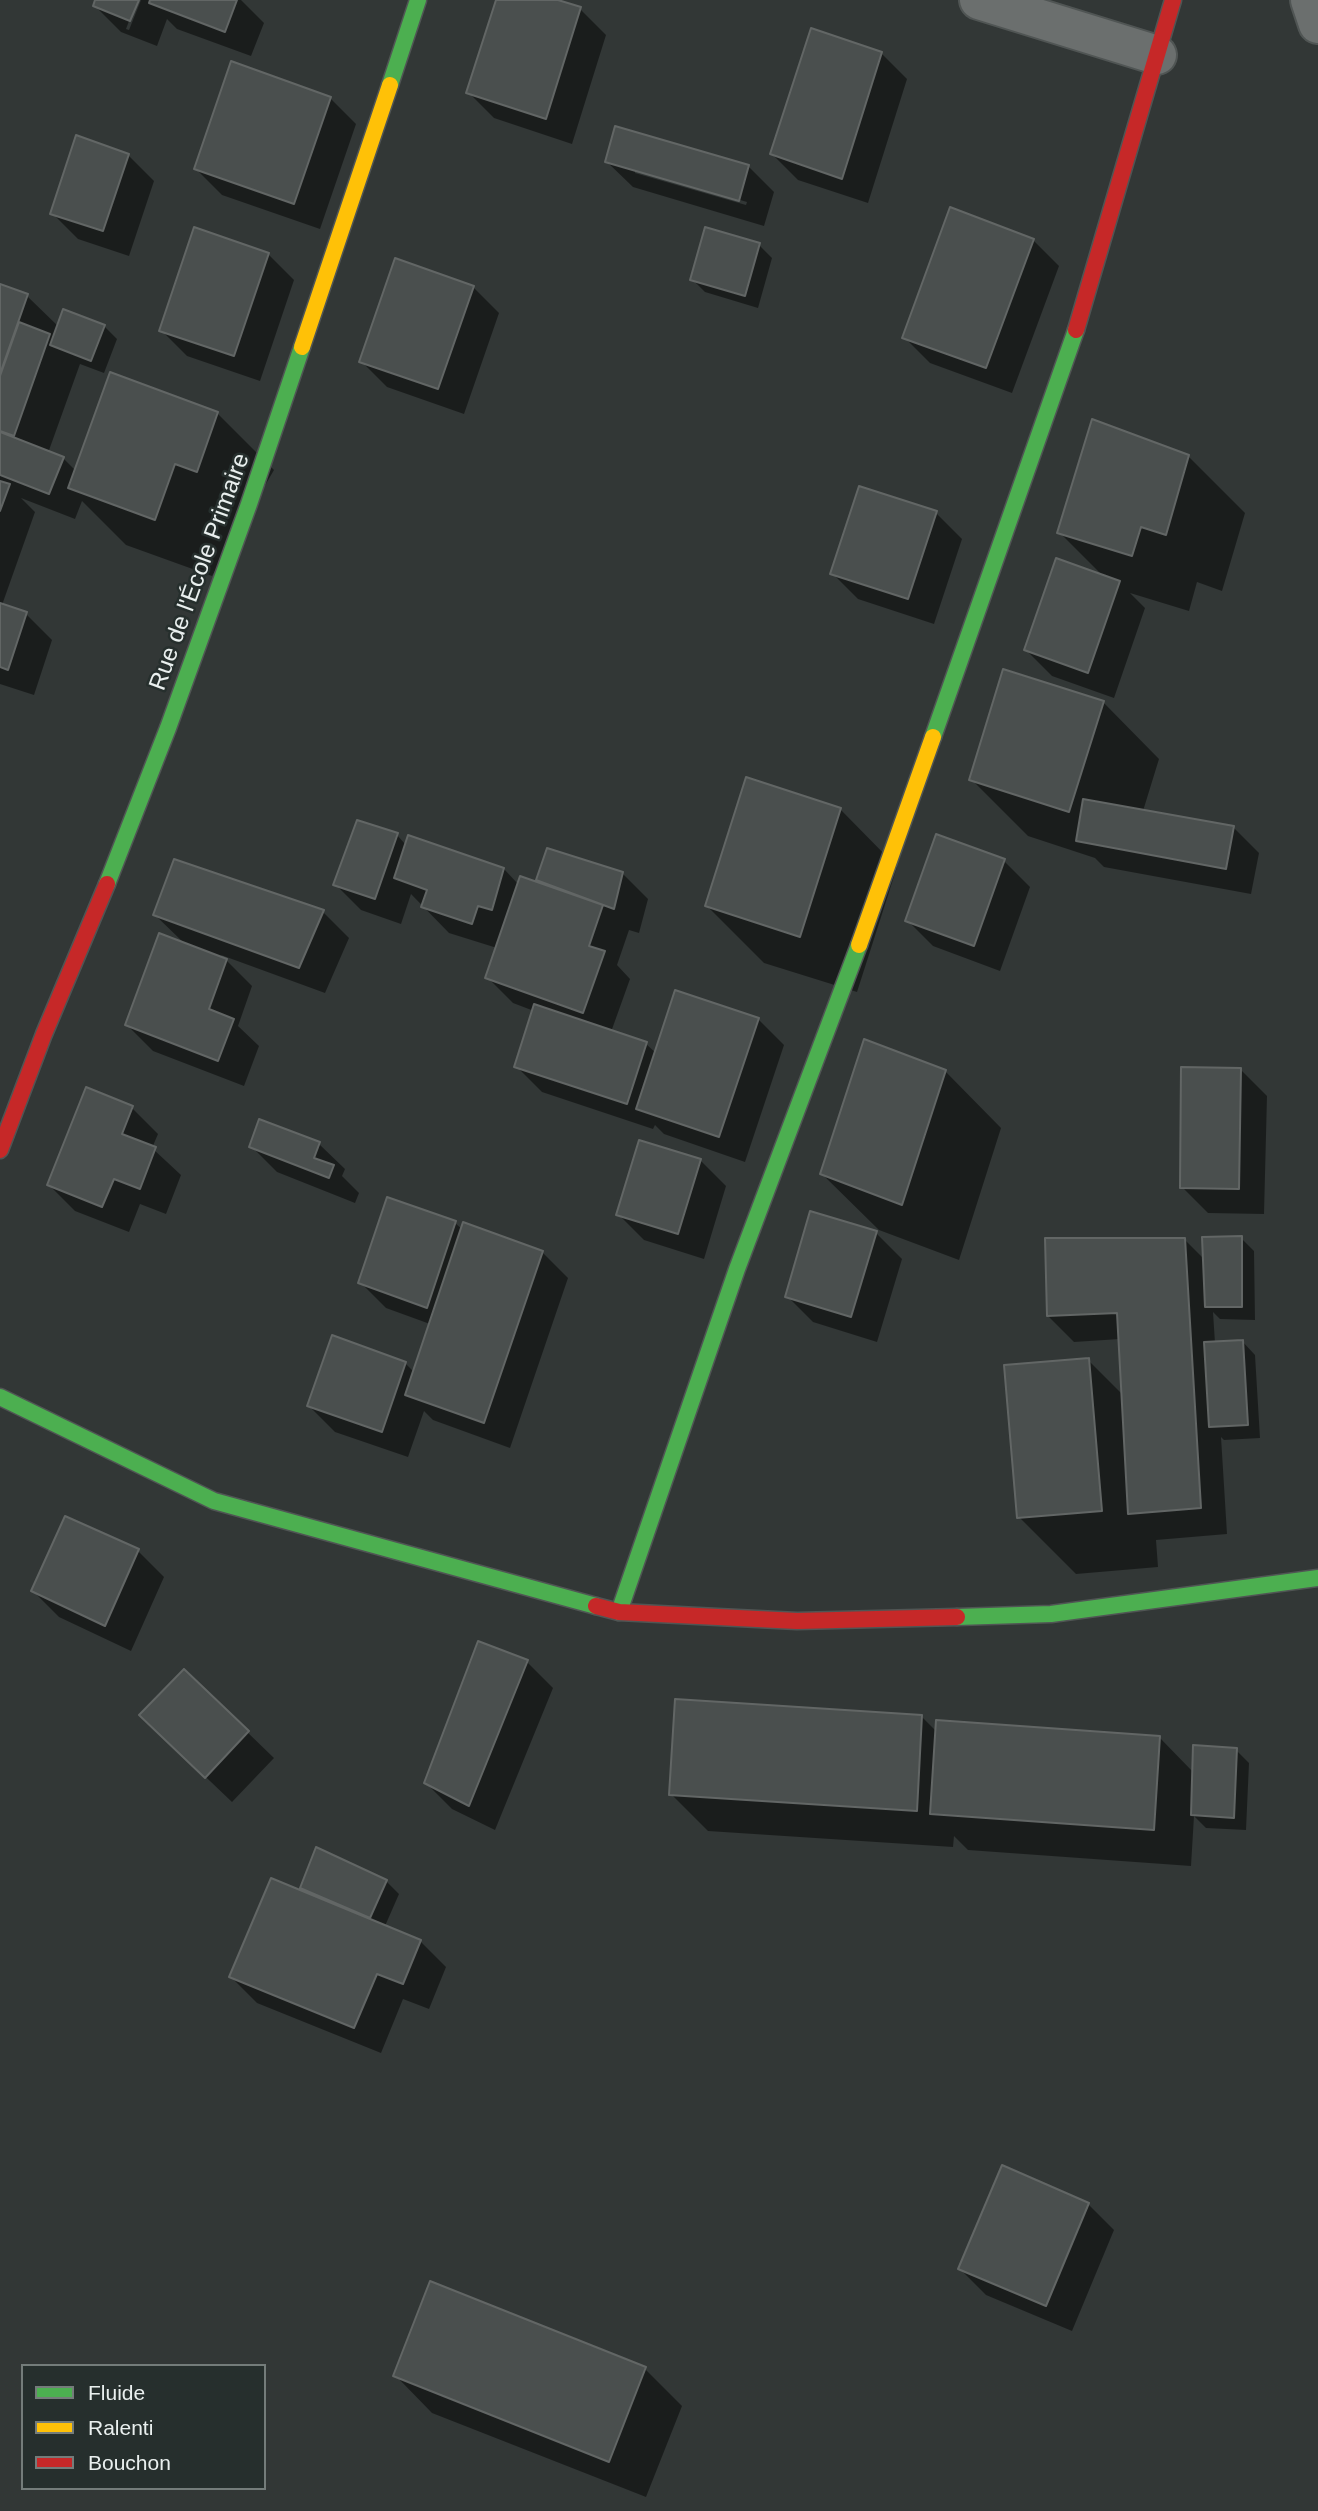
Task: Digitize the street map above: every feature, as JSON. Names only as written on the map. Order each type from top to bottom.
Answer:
[{"type":"street","name":"Rue de l'École Primaire","points":[[0,1150],[163,741],[236,542],[418,0]]},
{"type":"street","points":[[979,0],[1157,55]]},
{"type":"street","points":[[619,1612],[737,1269],[876,900],[1071,348],[1173,0]]},
{"type":"street","points":[[1310,0],[1318,24]]},
{"type":"street","points":[[0,1397],[214,1501],[619,1612],[797,1621],[1051,1614],[1318,1578]]},
{"type":"building","points":[[95,0],[139,0],[130,21],[93,6]]},
{"type":"building","points":[[150,0],[237,0],[225,32],[149,3]]},
{"type":"building","points":[[496,0],[558,0],[581,7],[546,119],[466,93]]},
{"type":"building","points":[[811,28],[882,52],[842,179],[770,154]]},
{"type":"building","points":[[231,61],[331,97],[294,204],[194,169]]},
{"type":"building","points":[[615,126],[749,165],[739,201],[605,162]]},
{"type":"building","points":[[76,135],[129,154],[103,231],[50,214]]},
{"type":"building","points":[[950,207],[1034,239],[986,368],[902,338]]},
{"type":"building","points":[[194,227],[269,253],[234,356],[159,331]]},
{"type":"building","points":[[705,227],[760,243],[745,296],[690,280]]},
{"type":"building","points":[[395,258],[474,286],[438,389],[359,362]]},
{"type":"building","points":[[0,284],[28,294],[0,374]]},
{"type":"building","points":[[63,309],[105,325],[91,361],[50,345]]},
{"type":"building","points":[[19,322],[50,334],[14,436],[0,431],[0,376]]},
{"type":"building","points":[[110,372],[218,412],[197,472],[175,464],[155,520],[68,488]]},
{"type":"building","points":[[1092,419],[1189,455],[1166,535],[1141,527],[1132,556],[1057,533]]},
{"type":"building","points":[[0,432],[64,457],[49,494],[0,475]]},
{"type":"building","points":[[0,481],[10,484],[0,511]]},
{"type":"building","points":[[859,486],[937,511],[908,599],[830,574]]},
{"type":"building","points":[[1056,558],[1120,581],[1088,673],[1024,650]]},
{"type":"building","points":[[0,603],[27,612],[8,670],[0,667]]},
{"type":"building","points":[[1003,669],[1104,701],[1069,812],[969,780]]},
{"type":"building","points":[[746,777],[841,808],[800,937],[705,906]]},
{"type":"building","points":[[1083,799],[1234,826],[1226,869],[1076,841]]},
{"type":"building","points":[[357,820],[398,833],[375,899],[333,885]]},
{"type":"building","points":[[936,834],[1005,859],[974,946],[905,921]]},
{"type":"building","points":[[408,835],[504,868],[492,910],[478,906],[472,924],[421,907],[427,890],[394,878]]},
{"type":"building","points":[[547,848],[623,872],[614,909],[536,880]]},
{"type":"building","points":[[174,859],[324,910],[299,968],[153,915]]},
{"type":"building","points":[[520,876],[603,905],[589,946],[605,951],[583,1013],[485,978]]},
{"type":"building","points":[[159,933],[227,959],[209,1009],[234,1019],[218,1061],[125,1025]]},
{"type":"building","points":[[675,990],[759,1018],[719,1137],[636,1109]]},
{"type":"building","points":[[534,1004],[647,1042],[627,1104],[514,1067]]},
{"type":"building","points":[[864,1039],[946,1070],[902,1205],[820,1174]]},
{"type":"building","points":[[1181,1067],[1241,1068],[1239,1189],[1180,1188]]},
{"type":"building","points":[[86,1087],[133,1106],[122,1134],[156,1147],[140,1189],[114,1179],[102,1207],[47,1185]]},
{"type":"building","points":[[259,1119],[320,1142],[314,1158],[334,1165],[329,1178],[249,1147]]},
{"type":"building","points":[[639,1140],[701,1159],[678,1234],[616,1215]]},
{"type":"building","points":[[387,1197],[456,1221],[427,1308],[358,1283]]},
{"type":"building","points":[[810,1211],[877,1231],[851,1317],[785,1297]]},
{"type":"building","points":[[463,1222],[543,1251],[484,1423],[405,1395]]},
{"type":"building","points":[[1242,1236],[1242,1307],[1205,1307],[1202,1237]]},
{"type":"building","points":[[1045,1238],[1185,1238],[1201,1508],[1128,1514],[1117,1313],[1047,1316]]},
{"type":"building","points":[[332,1335],[406,1362],[382,1432],[307,1406]]},
{"type":"building","points":[[1243,1340],[1248,1425],[1209,1427],[1204,1342]]},
{"type":"building","points":[[1089,1358],[1102,1511],[1017,1518],[1004,1365]]},
{"type":"building","points":[[65,1516],[139,1549],[105,1626],[31,1591]]},
{"type":"building","points":[[478,1641],[528,1660],[469,1806],[424,1783]]},
{"type":"building","points":[[184,1669],[249,1731],[205,1778],[139,1715]]},
{"type":"building","points":[[675,1699],[922,1715],[917,1811],[669,1795]]},
{"type":"building","points":[[936,1720],[1160,1736],[1154,1830],[930,1814]]},
{"type":"building","points":[[1193,1745],[1237,1748],[1234,1818],[1191,1815]]},
{"type":"building","points":[[316,1847],[387,1880],[370,1918],[300,1888]]},
{"type":"building","points":[[271,1878],[421,1940],[403,1984],[377,1974],[354,2028],[229,1977]]},
{"type":"building","points":[[1002,2165],[1089,2203],[1046,2306],[958,2269]]},
{"type":"building","points":[[430,2281],[646,2367],[609,2462],[393,2376]]},
{"type":"traffic: fast","points":[[390,85],[418,0]]},
{"type":"traffic: fast","points":[[933,737],[1076,330]]},
{"type":"traffic: fast","points":[[107,884],[168,728],[302,347]]},
{"type":"traffic: fast","points":[[619,1612],[737,1269],[859,945]]},
{"type":"traffic: fast","points":[[0,1397],[214,1501],[596,1606]]},
{"type":"traffic: fast","points":[[957,1617],[1051,1614],[1318,1578]]},
{"type":"traffic: slow","points":[[302,347],[390,85]]},
{"type":"traffic: slow","points":[[859,945],[933,737]]},
{"type":"traffic: jam","points":[[1076,330],[1173,0]]},
{"type":"traffic: jam","points":[[0,1150],[44,1034],[107,884]]},
{"type":"traffic: jam","points":[[596,1606],[619,1612],[797,1621],[957,1617]]}]
